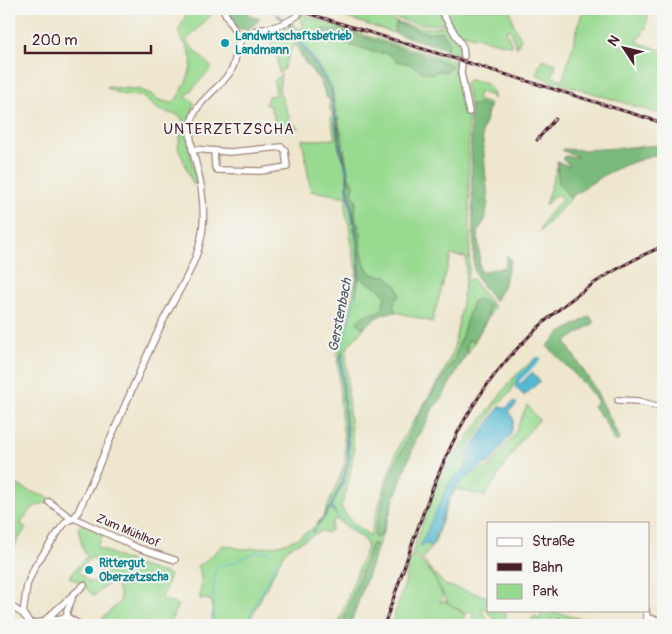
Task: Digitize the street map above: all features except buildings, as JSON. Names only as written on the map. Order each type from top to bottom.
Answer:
[{"type":"street","points":[[223,9],[238,37],[239,44]]},
{"type":"street","points":[[440,9],[463,47],[464,56]]},
{"type":"street","points":[[22,614],[30,576],[50,543],[67,521],[73,518],[97,470],[163,321],[197,254],[203,227],[201,185],[192,149],[191,129],[194,114],[204,100],[231,72],[239,44],[243,37],[249,33],[283,24],[298,15]]},
{"type":"street","points":[[233,27],[249,33]]},
{"type":"street","points":[[462,63],[461,73],[469,112]]},
{"type":"street","points":[[192,149],[251,151],[282,147],[285,150],[287,167],[260,171],[217,170],[214,167],[214,151]]},
{"type":"street","points":[[618,400],[638,401],[663,408]]},
{"type":"street","name":"Zum Mühlhof","points":[[49,502],[73,518],[138,548],[175,560]]},
{"type":"street","points":[[44,621],[84,585]]},
{"type":"street","points":[[67,617],[74,595]]},
{"type":"street","points":[[9,604],[32,625],[67,617],[80,625]]},
{"type":"street","points":[[646,612],[648,625]]},
{"type":"street","points":[[647,618],[663,621]]},
{"type":"green space","points":[[189,9],[217,9],[186,41],[212,68],[185,97],[194,103],[190,125],[190,153],[198,184],[193,184],[178,147],[183,121],[180,116],[159,110],[141,96],[125,95],[106,87],[138,89],[149,93],[159,100],[172,103],[176,100],[183,89],[191,68],[190,54],[178,32]]},
{"type":"green space","points":[[230,9],[245,9],[252,17],[260,19],[249,28],[238,28],[232,23],[226,12]]},
{"type":"green space","points":[[325,9],[439,9],[445,23],[424,24],[391,17],[390,20],[426,28],[440,27],[446,24],[459,45],[462,55],[446,51],[449,43],[442,31],[427,33],[396,23],[394,33],[325,11]]},
{"type":"green space","points":[[442,9],[510,9],[514,26],[521,38],[517,48],[510,29],[506,30],[512,46],[454,32]]},
{"type":"green space","points":[[583,9],[649,9],[646,28],[637,42],[663,51],[663,115],[555,83],[536,74],[542,59],[556,64],[552,76],[563,80]]},
{"type":"green space","points":[[301,14],[367,36],[458,62],[468,113],[470,246],[467,278],[468,281],[471,278],[494,307],[467,355],[467,342],[469,340],[474,341],[488,316],[490,305],[473,301],[454,360],[419,414],[390,476],[374,536],[380,537],[392,507],[378,546],[374,543],[371,545],[342,625],[338,625],[367,546],[366,542],[336,519],[332,522],[331,530],[327,533],[322,531],[290,547],[284,553],[247,625],[209,625],[212,607],[210,600],[200,599],[201,577],[197,566],[202,564],[223,545],[242,549],[279,545],[296,539],[313,528],[323,517],[345,462],[337,349],[350,313],[357,269],[346,214],[347,197],[311,191],[302,139],[335,139],[330,101],[332,102],[339,149],[347,173],[347,190],[356,237],[359,266],[356,294],[359,275],[361,279],[378,288],[386,297],[383,303],[384,307],[379,312],[374,313],[362,327],[365,327],[348,346],[346,352],[349,413],[354,451],[347,488],[341,507],[349,519],[370,536],[388,474],[401,441],[442,375],[453,352],[461,310],[466,273],[466,257],[451,255],[432,322],[396,312],[393,307],[397,286],[387,276],[374,275],[367,269],[360,243],[361,233],[355,217],[356,200],[352,194],[354,185],[349,178],[341,132],[335,112],[332,88],[289,24],[293,22],[297,28],[303,29],[303,24],[299,18]],"holes":[[[340,30],[438,60],[450,69],[443,72],[437,70],[423,72],[410,64],[396,61],[389,54],[373,52],[352,46],[346,42],[329,43],[321,34]]]},
{"type":"green space","points":[[396,23],[426,33],[443,31],[449,43],[447,49],[394,33]]},
{"type":"green space","points":[[287,24],[291,29],[289,31],[296,45],[292,48],[283,70],[279,73],[276,47],[271,46],[269,31],[278,28],[281,33],[285,31],[283,28],[285,27],[282,26]]},
{"type":"green space","points":[[291,29],[331,89],[332,102],[327,98],[320,81],[304,61],[289,31]]},
{"type":"green space","points":[[321,30],[340,30],[438,60],[452,65],[452,67],[447,71],[437,71],[433,74],[423,72],[410,64],[396,61],[389,54],[373,52],[352,46],[346,42],[329,43],[321,34]]},
{"type":"green space","points":[[281,74],[279,90],[291,122],[299,128],[274,130],[274,114],[271,112],[271,106],[265,105],[268,96],[276,95],[274,81]]},
{"type":"green space","points":[[468,80],[478,81],[486,84],[492,90],[493,96],[479,92],[477,100],[490,104],[487,115],[488,106],[470,106],[465,84]]},
{"type":"green space","points":[[479,103],[488,106],[482,132],[488,201],[485,220],[478,231],[480,272],[505,267],[507,255],[511,260],[503,287],[495,301],[477,279],[474,270],[470,106]]},
{"type":"green space","points":[[338,117],[349,178],[354,185],[352,194],[356,200],[355,217],[361,233],[360,243],[364,261],[367,269],[374,275],[387,276],[397,286],[400,295],[394,303],[396,312],[379,316],[365,327],[357,323],[366,314],[377,312],[384,307],[383,303],[386,297],[378,288],[361,279],[359,275],[357,237],[348,186],[348,173],[339,139]]},
{"type":"green space","points":[[663,145],[663,154],[635,161],[618,168],[569,197],[559,183],[557,161],[568,166],[570,165],[563,160],[565,156],[577,157],[563,151],[563,149],[586,150]]},
{"type":"green space","points":[[557,167],[559,183],[569,197],[573,196],[540,232],[545,219],[563,199],[557,194],[545,205]]},
{"type":"green space","points":[[479,299],[490,305],[488,316],[475,340],[469,340],[466,347],[466,355],[417,437],[380,537],[375,538],[374,535],[390,475],[419,414],[454,360],[473,301]]},
{"type":"green space","points":[[590,316],[594,323],[565,342],[594,387],[619,439],[617,442],[593,406],[598,402],[585,385],[547,346],[559,334]]},
{"type":"green space","points":[[536,358],[516,380],[510,393],[496,406],[466,452],[465,468],[473,474],[481,469],[490,467],[515,433],[527,405],[539,420],[522,439],[485,496],[456,489],[449,500],[435,542],[422,560],[412,553],[438,479],[514,377]]},
{"type":"green space","points":[[9,481],[32,492],[56,500],[31,509],[21,524],[26,528],[17,541],[9,560]]},
{"type":"green space","points":[[82,523],[103,534],[97,547],[125,560],[170,575],[162,599],[178,605],[169,625],[95,625],[120,602],[120,596],[114,579],[94,596],[82,584],[69,577],[87,556],[83,550],[78,527]],"holes":[[[92,557],[106,572],[94,582],[89,582],[78,571]]]},
{"type":"green space","points":[[372,543],[378,546],[350,625],[342,625]]},
{"type":"green space","points":[[411,555],[427,568],[438,584],[443,597],[440,602],[445,601],[465,615],[460,625],[391,625],[406,580],[408,570],[406,568]]},
{"type":"green space","points":[[422,560],[445,585],[487,597],[487,612],[483,608],[482,612],[487,618],[486,625],[482,625],[473,618],[473,614],[470,611],[466,614],[448,603],[431,571]]},
{"type":"green space","points":[[487,612],[506,612],[505,625],[501,625]]},
{"type":"green space","points":[[542,612],[553,612],[608,625],[594,625],[584,621],[583,625],[559,625],[559,620],[552,618],[551,625],[529,625],[533,617],[536,616],[536,618],[540,619]]},
{"type":"water","points":[[276,15],[293,27],[332,88],[341,152],[348,173],[348,186],[357,237],[360,267],[356,295],[359,266],[356,237],[347,190],[347,173],[339,149],[331,89],[289,25]]},
{"type":"water","points":[[342,350],[345,411],[350,456],[344,481],[332,506],[337,516],[331,508],[312,533],[330,507],[341,484],[348,461],[340,359]]},
{"type":"water","points":[[532,372],[540,381],[524,396],[516,388]]},
{"type":"water","points":[[514,401],[517,404],[509,411],[514,420],[511,434],[490,463],[481,466],[455,488],[447,503],[432,546],[427,544],[420,546],[449,483],[465,468],[468,453],[497,410],[501,406],[506,408]]},
{"type":"waterway","name":"Gerstenbach","points":[[276,10],[277,14]]},
{"type":"waterway","name":"Gerstenbach","points":[[297,35],[310,54]]},
{"type":"waterway","name":"Gerstenbach","points":[[342,351],[356,295]]},
{"type":"waterway","points":[[517,387],[518,379],[539,359]]},
{"type":"waterway","points":[[336,515],[367,539]]},
{"type":"waterway","name":"Gerstenbach","points":[[303,538],[312,532]]},
{"type":"waterway","name":"Gerstenbach","points":[[210,625],[214,618],[215,571],[219,565],[232,563],[255,552],[269,552]]},
{"type":"waterway","points":[[245,625],[278,559]]},
{"type":"tunnel","points":[[298,15],[304,9]]},
{"type":"railway","points":[[294,9],[663,123]]},
{"type":"railway","points":[[537,140],[555,119]]},
{"type":"railway","points":[[384,625],[442,466],[470,411],[490,381],[514,352],[568,302],[630,262],[663,246]]},
{"type":"place","name":"Landwirtschaftsbetrieb Landmann","points":[[225,43]]},
{"type":"place","name":"Rittergut Oberzetzscha","points":[[89,570]]},
{"type":"district","name":"UNTERZETZSCHA","points":[[229,129]]}]
